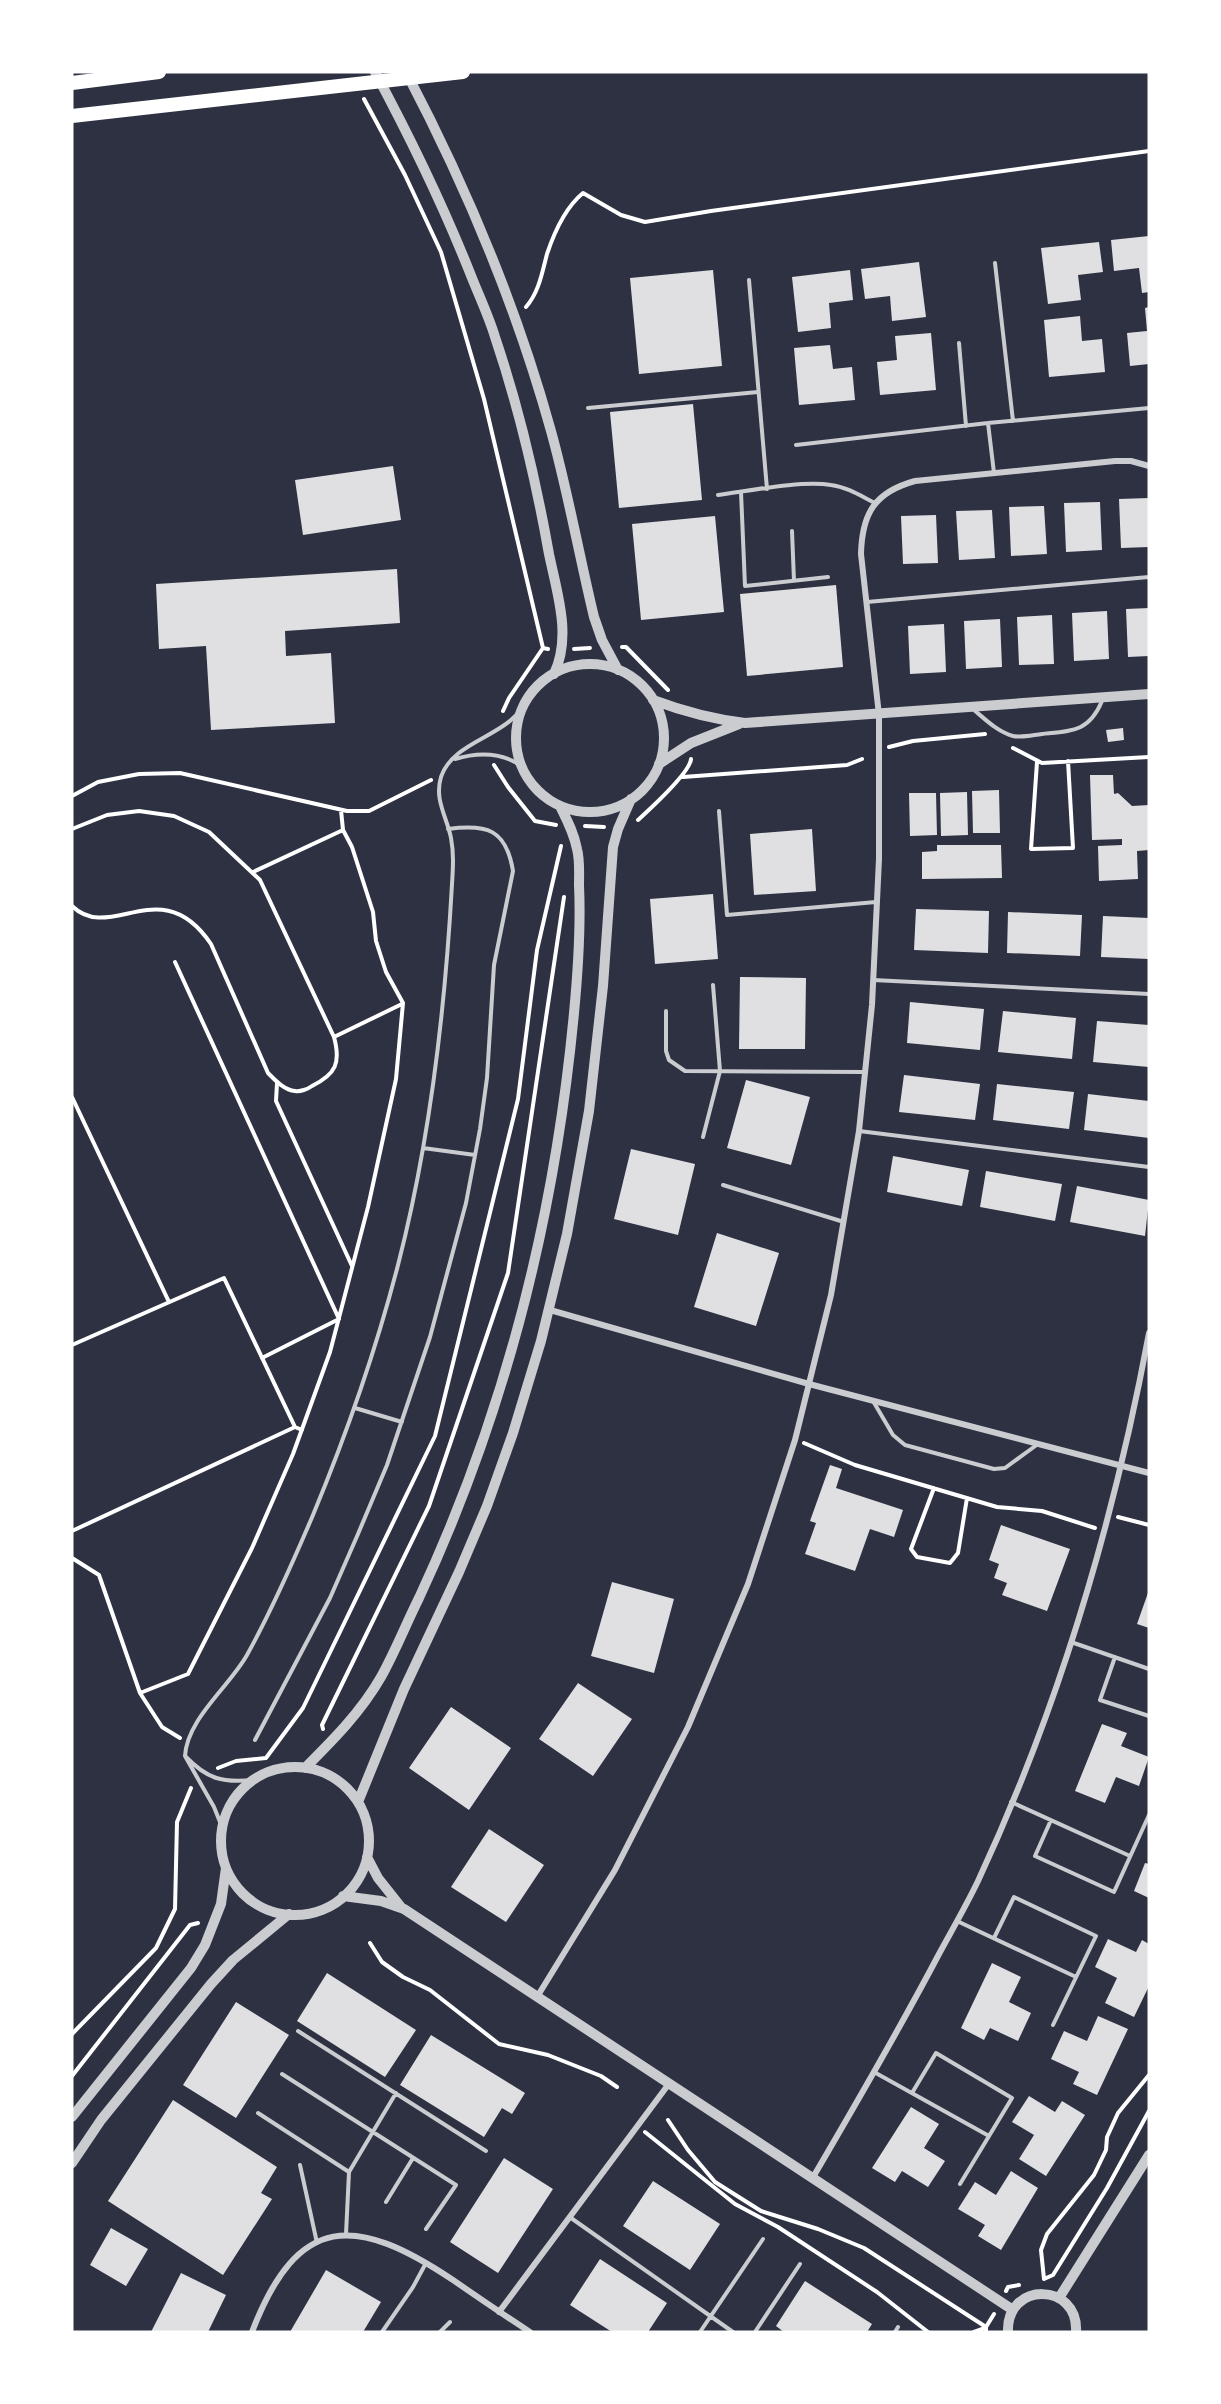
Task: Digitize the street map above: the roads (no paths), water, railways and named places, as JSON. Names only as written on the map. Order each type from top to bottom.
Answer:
[{"type":"highway","points":[[72,83],[159,72]]},
{"type":"highway","points":[[72,116],[463,72]]},
{"type":"street","points":[[375,72],[452,229],[495,336],[519,418],[540,504],[562,620],[561,659],[554,674]]},
{"type":"street","points":[[406,72],[471,204],[516,318],[551,432],[594,617],[605,647],[618,670]]},
{"type":"street","points":[[537,1998],[615,1870],[688,1727],[748,1584],[795,1440],[831,1295],[859,1131],[873,980],[879,715],[861,539],[867,516],[875,503],[895,488],[915,481],[1115,461],[1131,461],[1149,466]]},
{"type":"street","points":[[591,664],[618,670],[642,686],[653,700],[664,736],[659,764],[645,787],[631,799],[609,810],[576,811],[560,806],[540,794],[520,765],[516,730],[522,708],[536,688],[554,674],[572,667],[591,664]]},
{"type":"street","points":[[653,700],[686,713],[745,723],[1149,694]]},
{"type":"street","points":[[659,764],[691,743],[745,723]]},
{"type":"street","points":[[358,1802],[404,1689],[487,1506],[513,1433],[550,1310],[580,1171],[589,1111],[603,986],[613,847],[631,799]]},
{"type":"street","points":[[305,1768],[346,1727],[381,1677],[436,1562],[488,1425],[529,1286],[564,1108],[576,995],[580,901],[578,852],[569,824],[560,806]]},
{"type":"street","points":[[550,1310],[810,1384],[1149,1473]]},
{"type":"street","points":[[812,2178],[874,2072],[978,1881],[1045,1721],[1105,1531],[1138,1394],[1149,1333]]},
{"type":"street","points":[[305,1768],[332,1777],[358,1802],[368,1829],[367,1857],[360,1875],[343,1896],[321,1909],[305,1914],[289,1914],[273,1911],[255,1903],[237,1887],[226,1868],[221,1845],[222,1827],[233,1800],[253,1780],[277,1769],[305,1768]]},
{"type":"street","points":[[367,1857],[378,1878],[404,1909]]},
{"type":"street","points":[[72,2117],[191,1968],[205,1945],[221,1904],[226,1868]]},
{"type":"street","points":[[343,1896],[381,1901],[404,1909],[668,2085],[1013,2310]]},
{"type":"street","points":[[72,2163],[101,2120],[211,1984],[233,1960],[289,1914]]},
{"type":"street","points":[[499,2312],[668,2085]]},
{"type":"street","points":[[1059,2298],[1149,2155]]},
{"type":"street","points":[[252,2332],[261,2308],[277,2278],[292,2260],[317,2243],[330,2237],[346,2234],[369,2236],[426,2262],[530,2332]]},
{"type":"street","points":[[1008,2332],[1009,2318],[1023,2300],[1031,2295],[1046,2294],[1059,2298],[1072,2312],[1076,2332]]},
{"type":"lane","points":[[995,263],[1012,421]]},
{"type":"lane","points":[[749,280],[767,489]]},
{"type":"lane","points":[[959,343],[966,426]]},
{"type":"lane","points":[[588,408],[758,392]]},
{"type":"lane","points":[[796,446],[988,423],[1149,408]]},
{"type":"lane","points":[[988,423],[994,473]]},
{"type":"lane","points":[[718,495],[812,484],[832,485],[852,491],[875,503]]},
{"type":"lane","points":[[741,492],[745,586],[828,577]]},
{"type":"lane","points":[[792,531],[794,581]]},
{"type":"lane","points":[[867,602],[1149,577]]},
{"type":"lane","points":[[972,708],[991,725],[1016,737],[1076,731],[1085,726],[1099,709],[1104,697]]},
{"type":"lane","points":[[222,1827],[214,1807],[185,1756],[186,1742],[195,1725],[246,1658],[268,1616],[298,1550],[356,1408],[398,1265],[423,1148],[447,962],[453,855],[437,794],[442,774],[452,760],[512,720],[522,708]]},
{"type":"lane","points":[[452,760],[477,754],[493,755],[507,757],[520,765]]},
{"type":"lane","points":[[719,811],[727,915],[876,902]]},
{"type":"lane","points":[[255,1740],[330,1598],[387,1465],[448,1275],[475,1155],[487,1078],[494,965],[513,872],[511,859],[505,846],[493,832],[474,825],[448,829]]},
{"type":"lane","points":[[873,980],[1149,994]]},
{"type":"lane","points":[[703,1137],[720,1071],[713,985]]},
{"type":"lane","points":[[666,1011],[666,1051],[669,1060],[685,1071],[865,1072]]},
{"type":"lane","points":[[859,1131],[1149,1167]]},
{"type":"lane","points":[[423,1148],[475,1155]]},
{"type":"lane","points":[[723,1185],[844,1222]]},
{"type":"lane","points":[[873,1400],[893,1435],[905,1445],[994,1469],[1005,1468],[1039,1444]]},
{"type":"lane","points":[[356,1408],[402,1422]]},
{"type":"lane","points":[[1071,1642],[1149,1669]]},
{"type":"lane","points":[[1115,1657],[1100,1700],[1149,1716]]},
{"type":"lane","points":[[185,1756],[203,1773],[219,1780],[233,1782],[253,1780]]},
{"type":"lane","points":[[1011,1802],[1130,1856]]},
{"type":"lane","points":[[1051,1820],[1035,1856],[1114,1892],[1149,1815]]},
{"type":"lane","points":[[994,1938],[1014,1897],[1096,1936],[1053,2025]]},
{"type":"lane","points":[[957,1921],[1076,1977]]},
{"type":"lane","points":[[298,2031],[486,2151]]},
{"type":"lane","points":[[912,2093],[936,2053],[1012,2098],[960,2184]]},
{"type":"lane","points":[[874,2072],[989,2136]]},
{"type":"lane","points":[[282,2074],[456,2185],[426,2229]]},
{"type":"lane","points":[[346,2234],[349,2172],[396,2093]]},
{"type":"lane","points":[[258,2114],[349,2172]]},
{"type":"lane","points":[[386,2202],[413,2158]]},
{"type":"lane","points":[[300,2165],[317,2243]]},
{"type":"lane","points":[[571,2218],[734,2332]]},
{"type":"lane","points":[[700,2332],[762,2239]]},
{"type":"lane","points":[[382,2332],[413,2287],[426,2262]]},
{"type":"lane","points":[[755,2332],[800,2265]]},
{"type":"lane","points":[[440,2332],[450,2322]]},
{"type":"lane","points":[[895,2332],[898,2327]]}]
